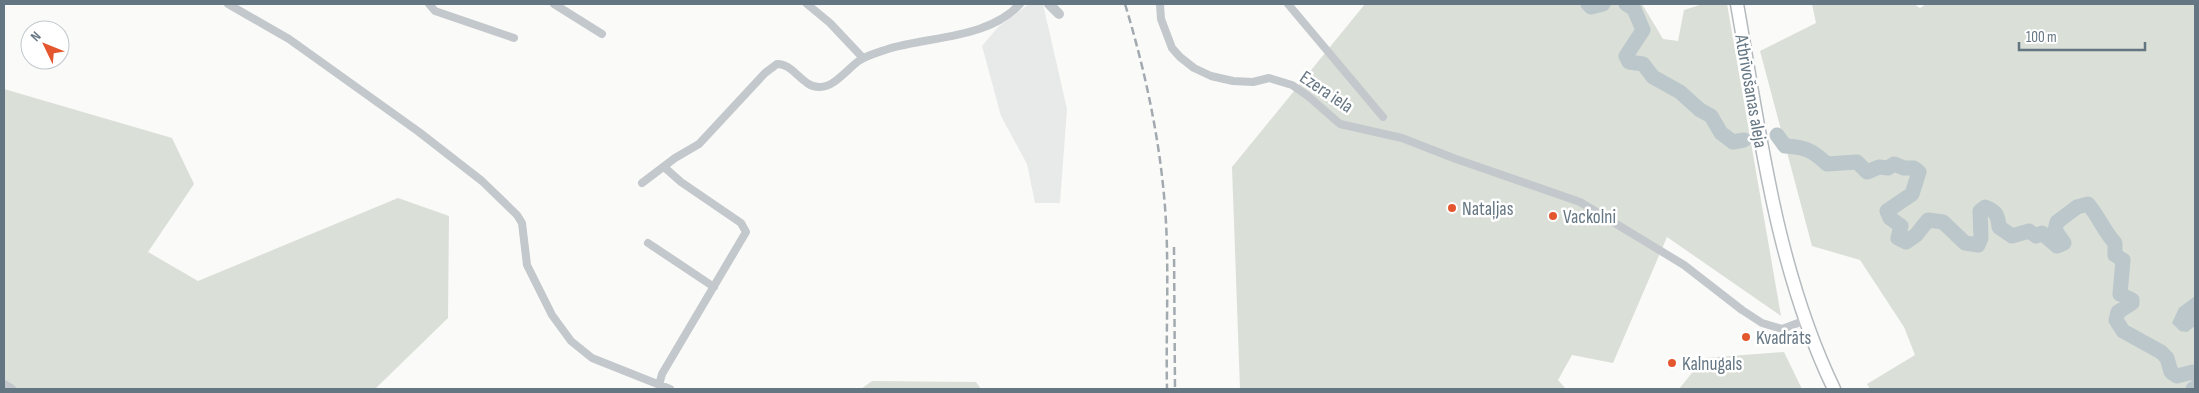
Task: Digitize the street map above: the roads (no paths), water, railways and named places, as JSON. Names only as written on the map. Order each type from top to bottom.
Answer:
[{"type":"main road","name":"Atbrīvošanas aleja","points":[[1737,4],[1768,179],[1784,248],[1806,320],[1834,389]]},
{"type":"street","points":[[228,4],[295,43],[419,132],[482,182],[517,215],[522,223],[526,265],[552,314],[571,341],[592,358],[670,389]]},
{"type":"street","points":[[429,4],[435,11],[514,38]]},
{"type":"street","points":[[554,4],[602,34]]},
{"type":"street","points":[[807,4],[825,18],[863,58]]},
{"type":"street","points":[[642,183],[699,144],[777,64],[784,65],[810,84],[819,87],[831,83],[863,58],[914,42],[983,27],[1012,11],[1020,4]]},
{"type":"street","points":[[1049,4],[1060,14]]},
{"type":"street","name":"Ezera iela","points":[[1160,4],[1162,19],[1172,48],[1180,58],[1210,76],[1232,81],[1253,82],[1269,78],[1292,85],[1308,96],[1340,124],[1402,138],[1580,202],[1684,265],[1742,310],[1762,323],[1782,328],[1806,320]]},
{"type":"street","points":[[1288,4],[1383,117]]},
{"type":"street","points":[[659,385],[662,374],[744,237],[745,229],[741,223],[673,176],[664,167]]},
{"type":"street","points":[[648,243],[714,287]]},
{"type":"street","points":[[4,384],[12,389]]},
{"type":"waterway","points":[[1588,4],[1591,7],[1603,4]]},
{"type":"waterway","points":[[1626,4],[1634,9],[1643,30],[1626,56],[1629,62],[1643,64],[1653,77],[1680,92],[1700,110],[1711,116],[1721,133],[1733,142],[1744,140]]},
{"type":"waterway","points":[[1777,135],[1785,146],[1808,150],[1827,164],[1857,162],[1867,172],[1879,167],[1888,168],[1894,164],[1904,168],[1914,168],[1919,172],[1912,194],[1887,211],[1890,218],[1901,226],[1898,238],[1906,242],[1916,235],[1928,220],[1943,222],[1965,243],[1978,245],[1981,238],[1980,211],[1985,207],[1996,214],[1999,227],[2012,236],[2029,231],[2036,236],[2042,233],[2057,246],[2064,243],[2055,230],[2057,222],[2077,207],[2088,204],[2115,243],[2115,255],[2123,260],[2120,294],[2132,300],[2132,303],[2118,312],[2116,320],[2123,331],[2161,352],[2167,358],[2171,372],[2177,376],[2193,372],[2195,374]]},
{"type":"railway","points":[[1125,4],[1142,64],[1160,157],[1167,252],[1167,389]]},
{"type":"railway","points":[[1174,247],[1175,389]]},
{"type":"place","name":"Nataļjas","points":[[1452,208]]},
{"type":"place","name":"Vackolni","points":[[1553,216]]},
{"type":"place","name":"Kvadrāts","points":[[1746,337]]},
{"type":"place","name":"Kalnugals","points":[[1672,363]]}]
